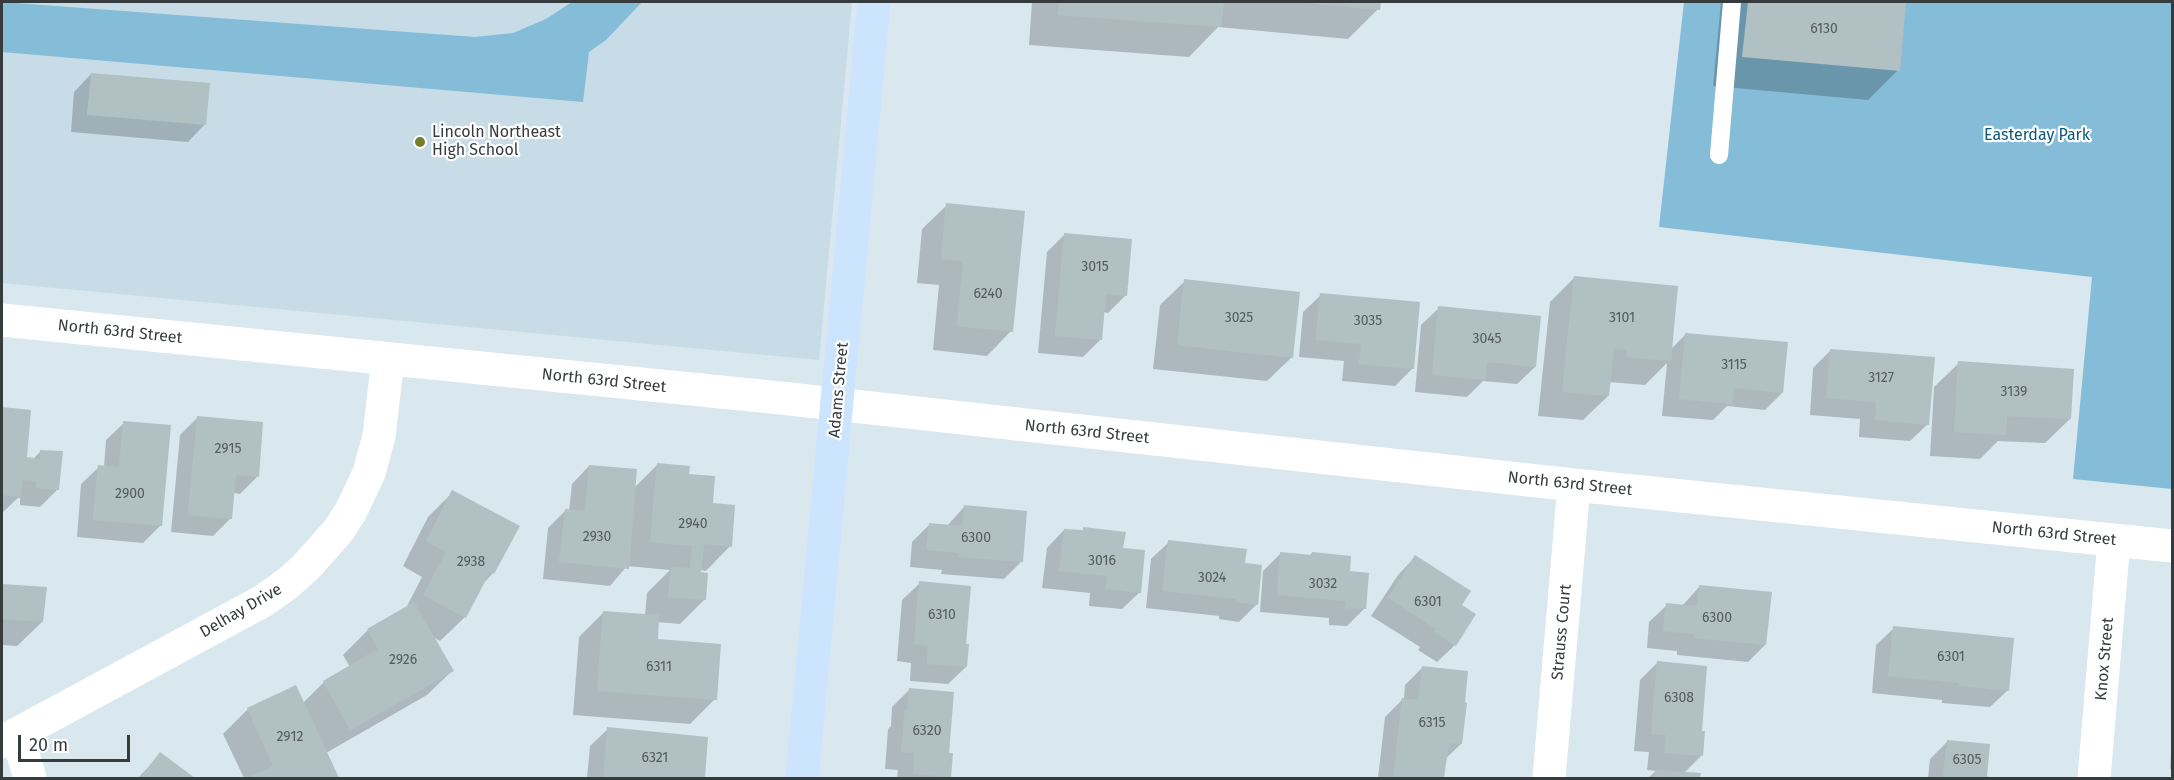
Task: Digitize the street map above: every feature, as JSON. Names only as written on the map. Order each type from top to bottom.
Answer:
[{"type":"main road","name":"Adams Street","points":[[802,778],[874,2]]},
{"type":"street","name":"North 63rd Street","points":[[2,320],[837,405],[1574,485],[2172,546]]},
{"type":"street","name":"Delhay Drive","points":[[9,738],[263,601],[306,567],[338,531],[351,511],[369,472],[379,436],[388,359]]},
{"type":"street","name":"Strauss Court","points":[[1549,778],[1574,485]]},
{"type":"street","name":"Knox Street","points":[[2094,778],[2114,540]]},
{"type":"street","points":[[9,738],[30,778]]},
{"type":"lane","points":[[1719,155],[1732,2]]},
{"type":"shaded area","name":"Lincoln Northeast High School","points":[[2,2],[852,2],[819,360],[2,283]]},
{"type":"green space","points":[[2,2],[475,37],[513,33],[546,19],[572,2],[642,2],[606,40],[589,52],[583,102],[2,52]]},
{"type":"green space","name":"Easterday Park","points":[[1684,2],[2172,2],[2172,489],[2073,479],[2092,277],[1659,227]]},
{"type":"building","points":[[1059,2],[1224,2],[1221,27],[1058,15]]},
{"type":"building","points":[[1306,2],[1381,2],[1380,10]]},
{"type":"building","points":[[1748,2],[1906,2],[1900,71],[1742,57]]},
{"type":"building","points":[[91,73],[210,83],[206,125],[87,115]]},
{"type":"building","points":[[946,203],[1025,211],[1013,332],[957,326],[963,261],[941,259]]},
{"type":"building","points":[[1064,233],[1132,239],[1127,296],[1106,294],[1102,340],[1055,336]]},
{"type":"building","points":[[1574,276],[1678,286],[1671,361],[1626,357],[1627,350],[1614,349],[1609,396],[1562,392]]},
{"type":"building","points":[[1184,279],[1300,292],[1293,358],[1177,345]]},
{"type":"building","points":[[1320,293],[1420,302],[1414,369],[1359,364],[1361,344],[1316,340]]},
{"type":"building","points":[[1438,306],[1541,316],[1536,367],[1487,362],[1486,380],[1432,375]]},
{"type":"building","points":[[1685,333],[1788,342],[1783,393],[1734,388],[1732,404],[1679,399]]},
{"type":"building","points":[[1830,349],[1935,357],[1929,425],[1875,420],[1876,402],[1826,398]]},
{"type":"building","points":[[1958,361],[2074,369],[2071,419],[2007,416],[2006,435],[1954,432]]},
{"type":"building","points":[[2,407],[31,410],[27,457],[40,459],[40,450],[63,451],[59,490],[36,488],[37,481],[23,480],[21,497],[2,495]]},
{"type":"building","points":[[197,416],[263,422],[259,477],[236,475],[232,519],[188,515]]},
{"type":"building","points":[[123,421],[171,425],[162,526],[93,520],[98,465],[119,467]]},
{"type":"building","points":[[657,463],[690,466],[689,474],[715,476],[713,503],[735,505],[732,547],[704,544],[701,572],[708,573],[706,600],[668,597],[671,567],[690,568],[692,546],[650,542]]},
{"type":"building","points":[[589,465],[637,469],[629,569],[559,562],[565,509],[585,511]]},
{"type":"building","points":[[452,490],[520,526],[494,574],[490,572],[466,618],[423,595],[446,552],[426,541]]},
{"type":"building","points":[[964,505],[1027,511],[1023,562],[958,557],[958,553],[926,550],[929,523],[962,526]]},
{"type":"building","points":[[1083,527],[1126,532],[1123,548],[1145,550],[1141,593],[1105,589],[1107,576],[1059,571],[1064,529],[1083,530]]},
{"type":"building","points":[[1168,540],[1247,549],[1245,563],[1262,565],[1258,605],[1236,602],[1236,599],[1162,591]]},
{"type":"building","points":[[1280,552],[1351,556],[1350,571],[1369,573],[1366,609],[1345,608],[1346,601],[1277,595]]},
{"type":"building","points":[[1415,555],[1471,591],[1462,605],[1476,614],[1456,646],[1434,632],[1436,629],[1388,598]]},
{"type":"building","points":[[919,581],[971,586],[966,644],[969,644],[967,667],[927,664],[928,646],[914,644]]},
{"type":"building","points":[[2,584],[47,587],[43,622],[2,619]]},
{"type":"building","points":[[1699,585],[1772,592],[1766,645],[1694,638],[1694,634],[1663,631],[1666,603],[1697,606]]},
{"type":"building","points":[[414,602],[454,671],[350,730],[323,681],[378,649],[367,629]]},
{"type":"building","points":[[603,611],[659,615],[658,639],[721,644],[717,700],[597,691]]},
{"type":"building","points":[[1893,626],[2014,638],[2009,691],[1888,676]]},
{"type":"building","points":[[1657,661],[1707,666],[1702,731],[1705,731],[1703,756],[1664,753],[1666,735],[1651,734]]},
{"type":"building","points":[[1422,666],[1468,671],[1462,744],[1449,743],[1444,778],[1393,778],[1402,698],[1418,700]]},
{"type":"building","points":[[296,685],[339,778],[253,778],[251,776],[273,766],[247,708]]},
{"type":"building","points":[[909,688],[954,692],[949,753],[953,753],[951,777],[913,774],[914,753],[901,752]]},
{"type":"building","points":[[607,727],[708,737],[705,778],[603,778]]},
{"type":"building","points":[[1947,740],[1990,744],[1987,776],[1991,778],[1943,778]]},
{"type":"building","points":[[160,752],[195,778],[140,778]]},
{"type":"building","points":[[1655,770],[1701,773],[1700,778],[1654,778]]},
{"type":"place","name":"Lincoln Northeast High School","points":[[420,142]]}]
